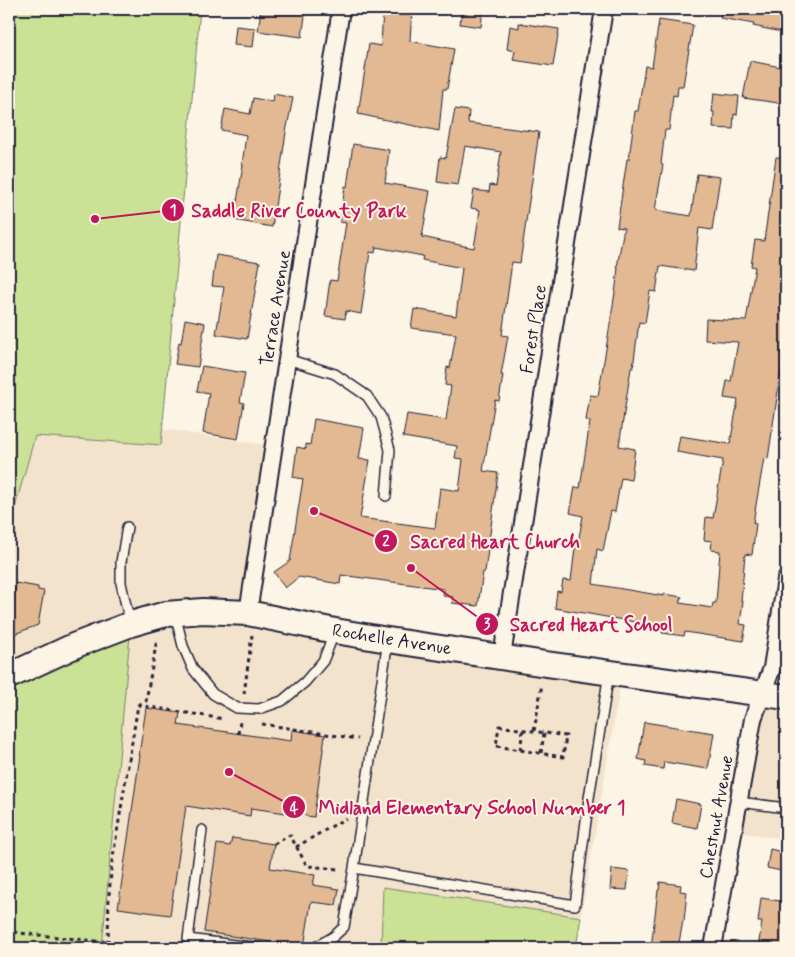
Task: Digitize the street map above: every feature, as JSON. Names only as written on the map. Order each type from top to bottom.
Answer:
[{"type":"street","name":"Terrace Avenue","points":[[247,624],[341,9]]},
{"type":"street","name":"Forest Place","points":[[502,656],[604,9]]},
{"type":"street","name":"Chestnut Avenue","points":[[713,948],[753,719],[772,668],[786,579]]},
{"type":"street","name":"Rochelle Avenue","points":[[9,676],[76,645],[130,624],[166,614],[177,624],[203,611],[247,624],[335,631],[546,664],[786,697]]},
{"type":"lane","points":[[287,358],[335,374],[367,396],[382,417],[390,450],[386,496]]},
{"type":"lane","points":[[127,527],[121,562],[121,583],[130,624]]},
{"type":"lane","points":[[177,624],[183,646],[193,669],[214,694],[237,708],[259,710],[282,701],[305,682],[323,661],[335,631]]},
{"type":"lane","points":[[314,948],[339,933],[344,927],[388,640]]},
{"type":"lane","points":[[354,868],[575,905],[589,798],[609,673]]},
{"type":"lane","points":[[739,802],[786,808]]},
{"type":"lane","points":[[202,830],[188,939],[259,948]]},
{"type":"path","points":[[138,705],[146,701],[157,639],[177,624]]},
{"type":"path","points":[[238,734],[252,635],[247,624]]},
{"type":"path","points":[[534,731],[546,664]]},
{"type":"path","points":[[138,705],[230,720]]},
{"type":"path","points":[[108,943],[112,862],[138,705]]},
{"type":"path","points":[[260,724],[358,739],[359,730]]},
{"type":"path","points":[[499,726],[534,731],[566,736],[563,757],[496,746],[499,726]]},
{"type":"path","points":[[520,750],[523,730]]},
{"type":"path","points":[[541,753],[544,733]]},
{"type":"path","points":[[296,847],[346,818],[345,826]]},
{"type":"path","points":[[274,844],[290,835],[307,866],[338,870],[340,861]]},
{"type":"path","points":[[9,936],[10,932],[163,948]]},
{"type":"shaded area","points":[[162,429],[274,446],[248,613],[622,675],[581,917],[383,887],[381,948],[102,948],[130,624],[9,676],[9,529],[35,435],[160,445]]},
{"type":"shaded area","points":[[762,694],[786,697],[786,839],[734,832]]},
{"type":"green space","points":[[9,9],[200,9],[161,445],[35,436],[9,529]]},
{"type":"green space","points":[[131,624],[102,948],[9,948],[9,676]]},
{"type":"green space","points":[[383,887],[581,917],[576,948],[381,948]]},
{"type":"building","points":[[261,9],[306,9],[302,37],[258,31]]},
{"type":"building","points":[[383,9],[412,9],[410,41],[454,49],[447,89],[443,89],[439,131],[358,114],[369,44],[381,46]]},
{"type":"building","points":[[462,9],[483,9],[481,27],[460,24]]},
{"type":"building","points":[[721,9],[786,9],[786,33],[753,26],[754,24],[720,18]]},
{"type":"building","points":[[659,20],[693,25],[683,86],[678,86],[677,96],[673,95],[669,130],[665,130],[661,164],[663,165],[655,210],[691,216],[697,174],[720,177],[712,230],[699,228],[694,271],[660,266],[656,292],[650,291],[645,323],[639,322],[619,446],[635,449],[631,480],[621,478],[615,512],[611,511],[603,551],[597,549],[593,584],[664,596],[664,594],[682,597],[680,603],[712,608],[713,603],[716,603],[720,551],[711,550],[712,541],[704,540],[706,517],[713,518],[723,460],[677,452],[680,436],[730,444],[738,400],[724,398],[727,381],[731,381],[738,342],[705,340],[706,319],[746,321],[755,267],[751,266],[755,240],[764,241],[776,157],[786,158],[786,343],[768,459],[764,458],[753,523],[756,524],[752,555],[745,554],[740,624],[746,625],[743,641],[685,632],[684,636],[662,633],[663,627],[555,608],[557,591],[561,592],[563,580],[571,581],[575,548],[577,548],[583,516],[570,513],[575,487],[580,488],[590,421],[586,420],[590,395],[598,396],[606,349],[624,228],[617,227],[635,111],[638,111],[645,66],[652,67]]},
{"type":"building","points":[[519,23],[559,29],[553,66],[513,60],[515,51],[507,49],[510,26],[519,28]]},
{"type":"building","points":[[236,26],[255,28],[253,47],[234,45]]},
{"type":"building","points":[[750,61],[786,68],[786,104],[743,98]]},
{"type":"building","points":[[714,93],[739,96],[737,115],[734,114],[733,129],[713,128]]},
{"type":"building","points":[[274,94],[293,98],[272,227],[234,220],[246,135],[221,130],[225,109],[250,114],[253,98],[273,102]]},
{"type":"building","points":[[455,109],[469,111],[468,123],[539,132],[520,263],[512,262],[502,335],[508,336],[501,375],[503,375],[499,401],[495,400],[483,471],[498,473],[485,572],[483,572],[478,606],[452,603],[453,597],[443,596],[444,589],[341,575],[340,584],[299,577],[285,588],[274,572],[290,561],[303,479],[293,477],[297,447],[306,449],[306,444],[310,445],[314,419],[364,428],[359,459],[370,460],[360,518],[435,528],[440,488],[459,491],[463,459],[455,458],[457,446],[403,437],[407,414],[446,420],[451,386],[445,385],[447,367],[450,368],[456,334],[411,328],[414,309],[456,316],[462,268],[422,260],[423,256],[376,247],[375,253],[370,252],[361,314],[346,311],[345,319],[325,316],[330,280],[337,281],[346,223],[340,222],[353,144],[389,150],[385,183],[430,191],[422,237],[474,248],[480,210],[471,208],[474,190],[489,192],[490,185],[496,186],[501,152],[465,146],[458,185],[437,182],[440,157],[446,158]]},
{"type":"building","points":[[216,255],[260,262],[247,339],[216,334],[224,287],[212,286]]},
{"type":"building","points":[[185,319],[205,323],[198,367],[175,364]]},
{"type":"building","points":[[202,366],[245,373],[240,402],[244,403],[238,439],[203,433],[209,393],[197,391]]},
{"type":"building","points":[[16,583],[38,587],[38,590],[44,591],[38,625],[9,636],[9,629]]},
{"type":"building","points":[[146,708],[180,713],[178,725],[291,741],[292,730],[325,735],[314,817],[251,808],[250,816],[186,806],[170,915],[118,908]]},
{"type":"building","points":[[644,722],[714,733],[708,769],[664,762],[663,769],[645,766],[646,761],[638,759]]},
{"type":"building","points":[[676,799],[701,804],[697,828],[672,823]]},
{"type":"building","points":[[232,838],[274,844],[270,868],[315,875],[313,885],[339,889],[336,905],[311,902],[304,947],[204,932],[217,844],[230,846]]},
{"type":"building","points":[[770,849],[786,853],[786,872],[767,868]]},
{"type":"building","points":[[612,869],[629,871],[627,890],[610,889]]},
{"type":"building","points":[[660,882],[681,885],[680,891],[687,892],[684,921],[678,948],[651,948]]},
{"type":"building","points":[[761,898],[786,902],[785,948],[758,948],[762,922],[758,922]]},
{"type":"place","name":"Saddle River County Park","points":[[95,219]]},
{"type":"place","name":"Sacred Heart Church","points":[[314,511]]},
{"type":"place","name":"Sacred Heart School","points":[[411,568]]},
{"type":"place","name":"Midland Elementary School Number 1","points":[[229,772]]}]
